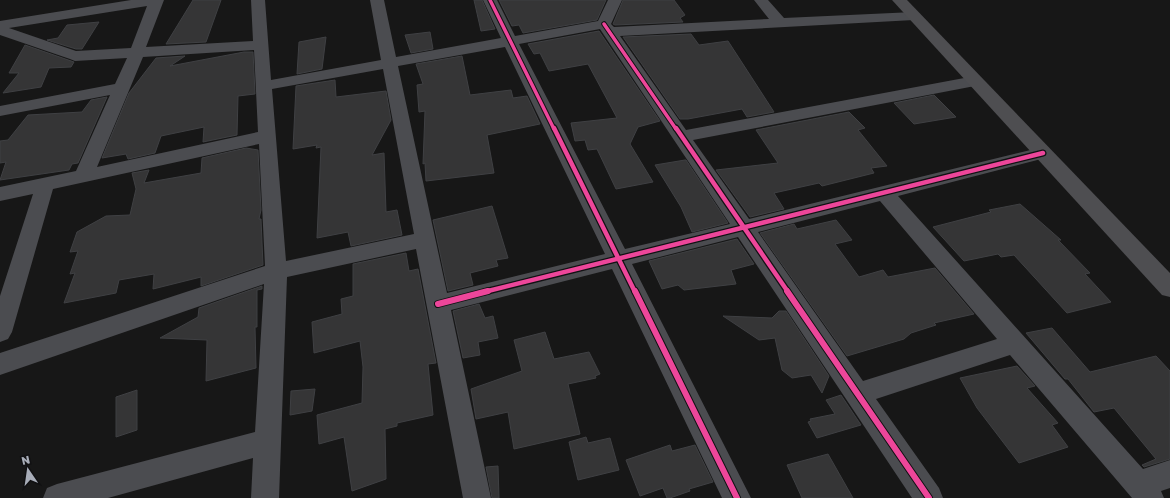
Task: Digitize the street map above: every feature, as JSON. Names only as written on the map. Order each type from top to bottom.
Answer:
[{"type":"highway","points":[[899,0],[1170,288]]},
{"type":"street","points":[[0,25],[102,4],[156,0],[136,54],[83,176]]},
{"type":"street","points":[[258,0],[276,271],[265,498]]},
{"type":"street","points":[[378,0],[477,498]]},
{"type":"street","points":[[490,0],[737,498]]},
{"type":"street","points":[[607,28],[615,0]]},
{"type":"street","points":[[761,0],[780,23]]},
{"type":"street","points":[[264,86],[510,42],[607,28],[780,23],[914,16]]},
{"type":"street","points":[[607,28],[857,394],[930,498]]},
{"type":"street","points":[[0,30],[75,56],[136,54],[261,45]]},
{"type":"street","points":[[681,137],[975,81]]},
{"type":"street","points":[[0,111],[121,88]]},
{"type":"street","points":[[0,194],[267,136]]},
{"type":"street","points":[[438,304],[1043,153]]},
{"type":"street","points":[[0,332],[45,185]]},
{"type":"street","points":[[884,193],[1144,491],[1170,474]]},
{"type":"street","points":[[0,364],[276,271],[425,239]]},
{"type":"street","points":[[857,394],[1015,343]]},
{"type":"street","points":[[58,498],[268,442]]},
{"type":"building","points":[[193,0],[221,0],[206,42],[166,44]]},
{"type":"building","points":[[474,0],[482,0],[495,29],[481,31]]},
{"type":"building","points":[[499,0],[606,0],[597,20],[523,33],[519,25],[512,26]]},
{"type":"building","points":[[623,0],[674,0],[685,15],[680,18],[683,22],[615,25],[613,24]]},
{"type":"building","points":[[99,22],[82,49],[76,49],[47,40],[58,38],[67,25]]},
{"type":"building","points":[[599,31],[660,121],[638,127],[630,144],[653,182],[616,189],[597,149],[588,150],[585,140],[575,141],[571,123],[617,118],[588,64],[549,71],[540,53],[534,54],[528,44]]},
{"type":"building","points":[[430,32],[433,49],[411,53],[405,35]]},
{"type":"building","points":[[691,34],[699,45],[728,41],[774,112],[747,117],[742,109],[688,119],[680,119],[623,37]]},
{"type":"building","points":[[326,37],[322,69],[297,74],[299,42]]},
{"type":"building","points":[[25,45],[74,62],[71,67],[49,68],[41,87],[3,93],[19,73],[9,73]]},
{"type":"building","points":[[244,52],[253,52],[255,94],[238,96],[237,135],[203,142],[204,127],[161,136],[155,153],[128,159],[126,154],[102,158],[129,93],[156,58],[185,56],[170,66]]},
{"type":"building","points":[[462,56],[470,95],[511,90],[513,98],[527,96],[540,124],[487,135],[494,173],[426,181],[425,163],[423,164],[425,111],[419,112],[417,85],[423,84],[416,64]]},
{"type":"building","points":[[335,80],[336,97],[386,91],[391,120],[372,155],[384,153],[386,212],[397,210],[402,235],[351,246],[348,232],[317,238],[321,147],[316,148],[317,145],[293,149],[296,86]]},
{"type":"building","points":[[934,95],[956,117],[914,124],[894,103]]},
{"type":"building","points":[[107,97],[78,163],[72,164],[69,170],[0,180],[6,162],[0,163],[0,141],[8,140],[28,115],[82,112],[91,100]]},
{"type":"building","points":[[849,112],[865,128],[858,130],[887,166],[871,168],[874,173],[822,186],[819,183],[774,193],[784,209],[750,217],[716,170],[778,163],[756,130]]},
{"type":"building","points":[[246,148],[258,150],[261,210],[259,219],[261,219],[263,265],[201,286],[201,277],[153,289],[154,274],[119,280],[116,293],[64,303],[75,273],[70,274],[78,251],[70,252],[77,232],[106,216],[130,215],[136,189],[132,173],[149,170],[144,183],[201,173],[202,158]]},
{"type":"building","points":[[686,160],[728,223],[692,232],[681,207],[655,165]]},
{"type":"building","points":[[1020,204],[1061,240],[1058,240],[1090,273],[1085,274],[1111,302],[1067,313],[1014,255],[1001,257],[998,254],[964,261],[933,227],[991,212],[989,210]]},
{"type":"building","points":[[492,206],[508,258],[496,260],[498,266],[470,273],[473,285],[448,291],[433,220]]},
{"type":"building","points":[[836,220],[852,240],[835,244],[859,277],[883,270],[888,277],[935,268],[974,314],[934,323],[936,325],[911,333],[904,339],[847,356],[760,233],[794,224],[797,229]]},
{"type":"building","points":[[737,239],[754,264],[731,270],[736,284],[684,290],[678,285],[662,289],[649,261]]},
{"type":"building","points":[[406,253],[409,271],[418,269],[436,363],[428,364],[433,415],[397,423],[397,426],[385,429],[386,479],[352,491],[344,437],[319,444],[317,415],[362,403],[363,367],[360,341],[314,353],[312,322],[342,314],[341,299],[353,296],[353,264]]},
{"type":"building","points":[[262,286],[262,289],[257,290],[257,327],[255,327],[256,368],[206,381],[207,340],[160,338],[198,317],[199,308]]},
{"type":"building","points":[[479,304],[485,318],[493,316],[498,338],[478,342],[480,355],[463,358],[453,311]]},
{"type":"building","points":[[779,311],[786,311],[829,376],[822,393],[811,375],[792,378],[782,370],[775,338],[759,340],[723,316],[772,318]]},
{"type":"building","points":[[1052,328],[1090,372],[1156,356],[1170,371],[1170,459],[1144,467],[1142,465],[1156,459],[1114,408],[1094,412],[1068,379],[1065,379],[1026,333]]},
{"type":"building","points":[[545,332],[554,359],[589,352],[600,374],[595,376],[596,378],[568,384],[580,434],[514,449],[508,412],[476,419],[471,389],[522,371],[514,340]]},
{"type":"building","points":[[1017,366],[1035,386],[1027,388],[1058,423],[1052,425],[1068,447],[1019,463],[977,408],[960,378]]},
{"type":"building","points":[[315,389],[312,411],[290,415],[291,391]]},
{"type":"building","points":[[137,390],[137,430],[116,437],[116,397]]},
{"type":"building","points":[[841,395],[861,425],[817,438],[808,422],[811,421],[810,419],[835,414],[826,400]]},
{"type":"building","points":[[586,437],[588,443],[610,438],[619,470],[578,480],[569,442]]},
{"type":"building","points":[[670,445],[672,451],[695,445],[713,482],[689,489],[690,491],[670,498],[667,498],[663,488],[640,496],[626,460]]},
{"type":"building","points":[[828,454],[853,498],[802,498],[787,465]]},
{"type":"building","points":[[498,466],[499,498],[492,498],[486,467]]},
{"type":"cycle path","points":[[490,0],[737,498]]},
{"type":"cycle path","points":[[604,24],[929,498]]},
{"type":"cycle path","points":[[438,304],[1043,153]]}]
